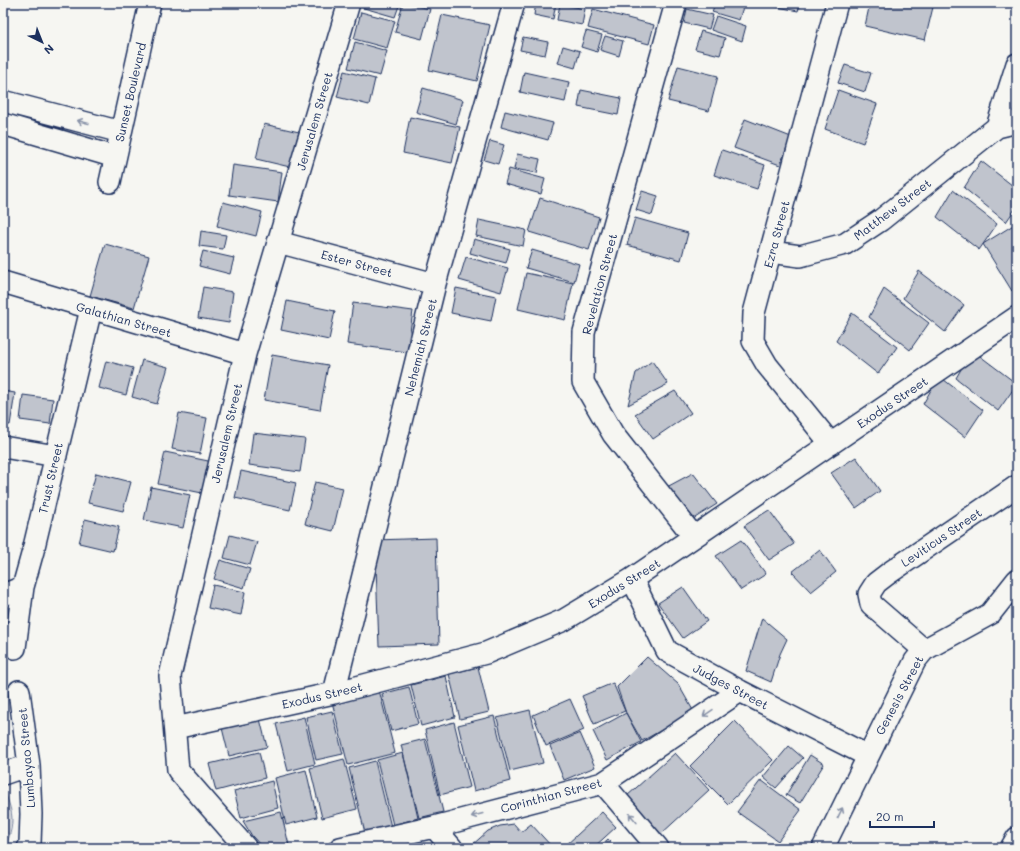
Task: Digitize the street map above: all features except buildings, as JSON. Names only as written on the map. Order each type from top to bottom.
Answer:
[{"type":"street","name":"Sunset Boulevard","points":[[110,182],[150,3]]},
{"type":"street","name":"Jerusalem Street","points":[[246,848],[178,770],[170,676],[244,354],[349,3]]},
{"type":"street","name":"Nehemiah Street","points":[[334,693],[436,284],[514,3]]},
{"type":"street","name":"Revelation Street","points":[[676,3],[584,332],[583,382],[613,434],[694,537]]},
{"type":"street","name":"Ezra Street","points":[[831,444],[766,365],[752,341],[754,313],[837,3]]},
{"type":"street","name":"Matthew Street","points":[[771,252],[800,256],[845,244],[881,220],[1007,125],[1017,64]]},
{"type":"street","points":[[3,101],[121,132]]},
{"type":"street","points":[[3,124],[115,157]]},
{"type":"street","name":"Ester Street","points":[[278,242],[436,284]]},
{"type":"street","name":"Galathian Street","points":[[3,282],[244,354]]},
{"type":"street","name":"Trust Street","points":[[15,648],[22,586],[33,551],[91,309]]},
{"type":"street","name":"Exodus Street","points":[[175,728],[334,693],[486,653],[564,620],[632,579],[1017,317]]},
{"type":"street","points":[[3,447],[56,456]]},
{"type":"street","name":"Leviticus Street","points":[[924,650],[871,604],[869,594],[876,583],[889,573],[1017,486]]},
{"type":"street","name":"Judges Street","points":[[632,579],[667,651],[740,691],[868,756]]},
{"type":"street","name":"Genesis Street","points":[[823,848],[916,661],[924,650],[990,614],[1017,580]]},
{"type":"street","points":[[3,595],[22,586]]},
{"type":"street","name":"Lumbayao Street","points":[[20,691],[29,765],[31,814],[30,844],[28,848]]},
{"type":"street","name":"Corinthian Street","points":[[340,848],[434,827],[603,783],[740,691]]},
{"type":"street","points":[[3,774],[29,765]]},
{"type":"street","points":[[603,783],[658,848]]},
{"type":"street","points":[[434,827],[452,848]]},
{"type":"street","points":[[1011,848],[1017,838]]},
{"type":"green space","points":[[3,787],[12,817],[11,831],[5,848],[3,848]]}]
